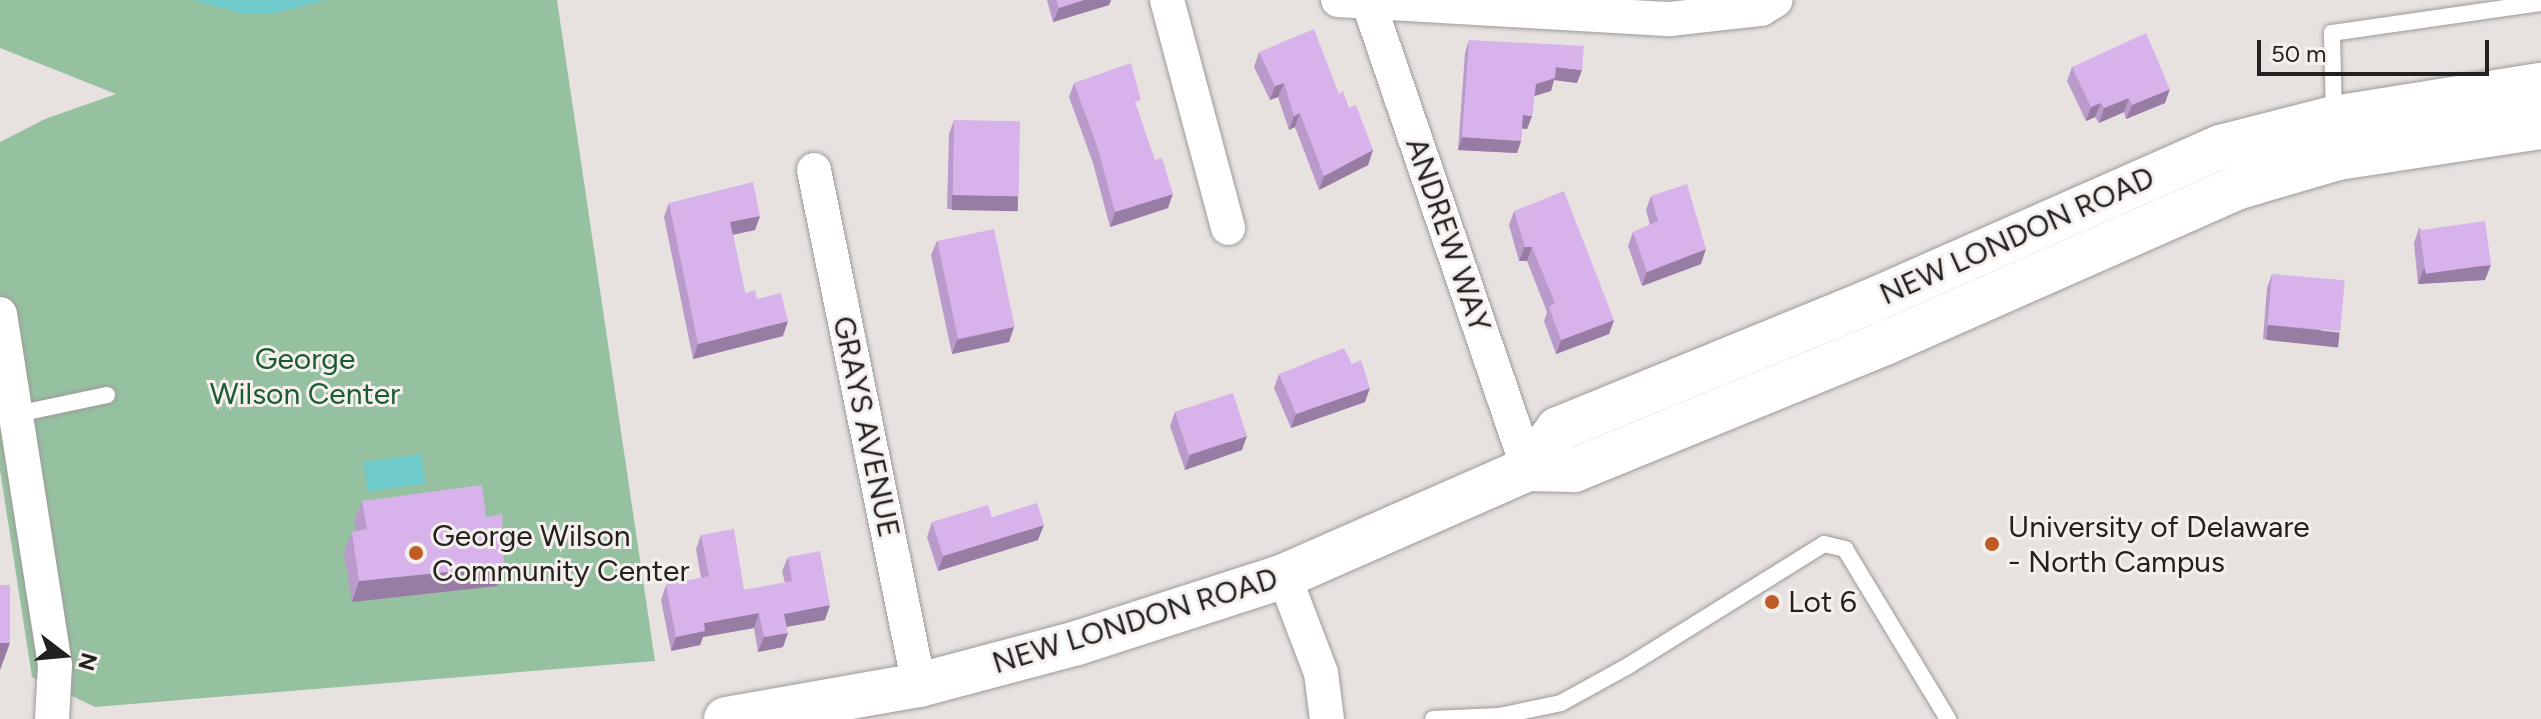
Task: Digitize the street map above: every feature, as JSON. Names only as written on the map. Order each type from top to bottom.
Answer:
[{"type":"main road","name":"NEW LONDON ROAD","points":[[1528,469],[1558,429],[1869,302],[2220,147],[2334,118],[2541,85]]},
{"type":"main road","name":"NEW LONDON ROAD","points":[[726,719],[919,685],[1077,643],[1284,576],[1528,469],[1574,470],[1885,343],[2236,188],[2338,158],[2541,127]]},
{"type":"street","points":[[1167,0],[1228,228]]},
{"type":"street","points":[[1353,1],[1670,19],[1761,9],[1776,0]]},
{"type":"street","name":"ANDREW WAY","points":[[1353,1],[1528,469]]},
{"type":"street","name":"GRAYS AVENUE","points":[[814,170],[919,685]]},
{"type":"street","points":[[0,314],[55,665],[52,719]]},
{"type":"street","points":[[1284,576],[1321,673],[1327,719]]},
{"type":"lane","points":[[2427,0],[2430,19]]},
{"type":"lane","points":[[2334,118],[2332,33],[2541,3]]},
{"type":"lane","points":[[17,414],[107,395]]},
{"type":"lane","points":[[1433,719],[1499,716],[1561,703],[1628,666],[1824,544],[1845,549],[1948,719]]},
{"type":"green space","name":"George Wilson Center","points":[[0,0],[557,0],[655,661],[95,707],[32,677],[0,470],[0,142],[45,119],[116,94],[0,48]]},
{"type":"water","points":[[194,0],[327,0],[275,13],[244,14]]},
{"type":"water","points":[[421,454],[425,484],[368,492],[364,462]]},
{"type":"building","points":[[1056,0],[1084,0],[1059,8]]},
{"type":"building","points":[[1314,29],[1339,94],[1343,91],[1349,108],[1356,105],[1373,150],[1324,176],[1300,113],[1294,116],[1284,83],[1275,86],[1259,52]]},
{"type":"building","points":[[2146,33],[2170,89],[2132,105],[2129,98],[2104,108],[2101,103],[2091,107],[2072,67]]},
{"type":"building","points":[[1469,40],[1584,46],[1582,70],[1556,67],[1555,78],[1536,84],[1532,116],[1523,115],[1521,141],[1462,137]]},
{"type":"building","points":[[1131,63],[1141,100],[1135,102],[1155,160],[1162,158],[1173,194],[1115,212],[1098,149],[1074,83]]},
{"type":"building","points":[[954,120],[1020,121],[1019,196],[953,195]]},
{"type":"building","points":[[753,182],[760,216],[730,222],[745,293],[755,290],[757,299],[781,293],[788,321],[698,344],[669,203]]},
{"type":"building","points":[[1687,184],[1706,249],[1647,272],[1633,232],[1658,221],[1651,196]]},
{"type":"building","points":[[1564,191],[1614,320],[1561,340],[1549,307],[1555,303],[1532,247],[1525,247],[1514,211]]},
{"type":"building","points":[[2485,221],[2491,265],[2426,274],[2420,230]]},
{"type":"building","points":[[994,229],[1015,327],[958,339],[937,241]]},
{"type":"building","points":[[2272,274],[2345,280],[2340,331],[2268,325]]},
{"type":"building","points":[[1344,348],[1352,364],[1361,360],[1370,388],[1296,414],[1279,374]]},
{"type":"building","points":[[1233,393],[1247,436],[1189,455],[1175,412]]},
{"type":"building","name":"George Wilson Community Center","points":[[482,485],[486,517],[502,514],[504,566],[359,581],[352,532],[367,529],[362,501]]},
{"type":"building","points":[[1037,503],[1044,525],[943,556],[932,522],[988,505],[992,517]]},
{"type":"building","points":[[734,529],[744,590],[792,581],[788,557],[820,551],[830,605],[784,614],[788,633],[764,637],[759,613],[704,623],[705,631],[676,637],[666,585],[709,576],[701,535]]},
{"type":"building","points":[[0,585],[10,585],[10,643],[0,643]]},
{"type":"place","name":"University of Delaware - North Campus","points":[[1992,544]]},
{"type":"place","name":"George Wilson Community Center","points":[[416,553]]},
{"type":"place","name":"Lot 6","points":[[1772,602]]}]
